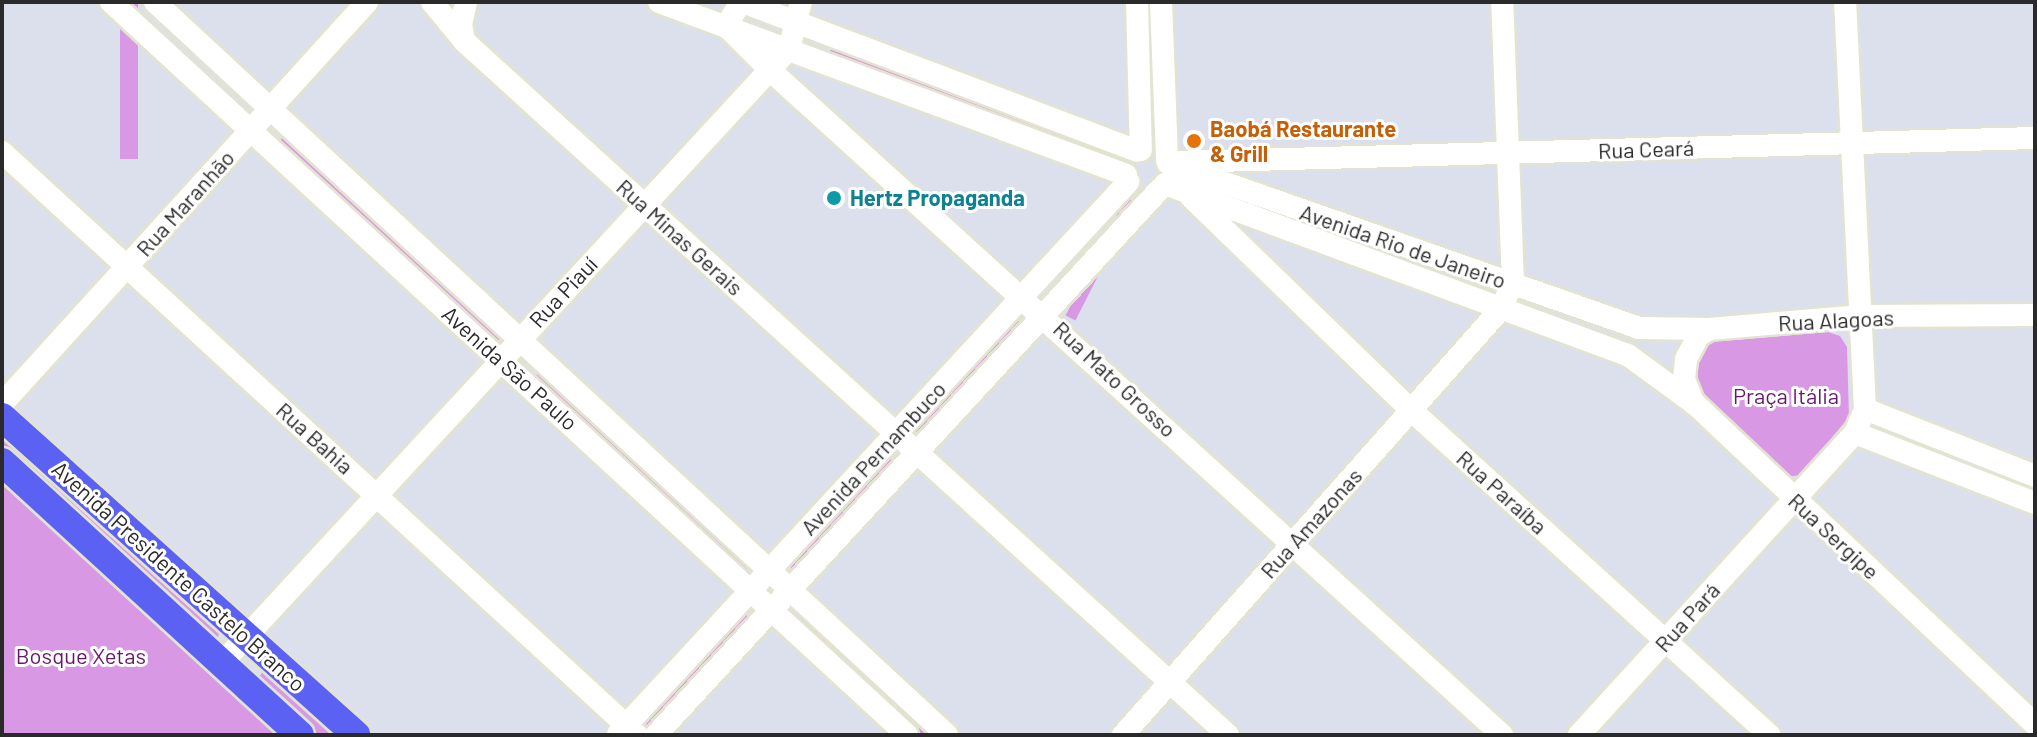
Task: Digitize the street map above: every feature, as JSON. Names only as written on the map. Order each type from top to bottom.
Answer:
[{"type":"main road","name":"Avenida Presidente Castelo Branco","points":[[2,417],[356,735]]},
{"type":"main road","name":"Avenida Presidente Castelo Branco","points":[[2,462],[300,735]]},
{"type":"street","name":"Avenida São Paulo","points":[[111,2],[249,133],[501,359],[907,735]]},
{"type":"street","name":"Avenida São Paulo","points":[[155,2],[772,568],[947,735]]},
{"type":"street","name":"Rua Maranhão","points":[[2,404],[367,2]]},
{"type":"street","name":"Rua Minas Gerais","points":[[432,2],[464,41],[917,451]]},
{"type":"street","points":[[464,41],[461,24],[466,2]]},
{"type":"street","points":[[659,2],[1127,178],[1140,191],[1169,175]]},
{"type":"street","points":[[726,26],[742,2],[800,12],[1139,150],[1159,152],[1169,175]]},
{"type":"street","points":[[1127,178],[1128,161],[1139,150],[1137,2]]},
{"type":"street","points":[[1161,2],[1169,175]]},
{"type":"street","points":[[1502,2],[1513,283]]},
{"type":"street","points":[[1845,2],[1865,409],[1855,433],[2035,503]]},
{"type":"street","name":"Rua Piauí","points":[[222,663],[789,49],[800,12]]},
{"type":"street","name":"Rua Mato Grosso","points":[[726,26],[770,70],[1043,312],[1502,735]]},
{"type":"street","name":"Rua Ceará","points":[[1169,175],[1258,161],[2035,138]]},
{"type":"street","name":"Rua Bahia","points":[[2,152],[378,494],[627,732]]},
{"type":"street","points":[[1238,243],[1252,205],[1258,161]]},
{"type":"street","name":"Avenida Rio de Janeiro","points":[[1169,175],[1252,205],[1500,310],[1628,355]]},
{"type":"street","name":"Avenida Rio de Janeiro","points":[[1169,175],[1252,205],[1513,283],[1638,328]]},
{"type":"street","name":"Rua Paraíba","points":[[1169,175],[1411,410],[1770,735]]},
{"type":"street","name":"Avenida Pernambuco","points":[[656,735],[1169,175]]},
{"type":"street","name":"Avenida Pernambuco","points":[[627,732],[751,590],[1024,295],[1127,178]]},
{"type":"street","name":"Rua Amazonas","points":[[1123,735],[1500,310],[1513,283]]},
{"type":"street","name":"Rua Alagoas","points":[[1638,328],[1709,329],[1861,316],[2035,315]]},
{"type":"street","points":[[1628,355],[1638,328]]},
{"type":"street","points":[[1695,404],[1684,379],[1686,359],[1698,336],[1709,329]]},
{"type":"street","name":"Rua Sergipe","points":[[1628,355],[1695,404],[2035,724]]},
{"type":"street","points":[[1865,409],[2035,476]]},
{"type":"street","name":"Rua Pará","points":[[1579,735],[1855,433]]},
{"type":"street","points":[[917,451],[1228,735]]},
{"type":"green space","points":[[120,2],[138,2],[138,159],[120,159]]},
{"type":"green space","points":[[831,43],[1115,154],[1114,158],[830,55]]},
{"type":"green space","points":[[284,136],[504,334],[495,344],[275,146]]},
{"type":"green space","points":[[1126,197],[1136,202],[1075,320],[1066,316]]},
{"type":"green space","points":[[1015,318],[1024,326],[923,438],[914,430]]},
{"type":"green space","name":"Praça Itália","points":[[1828,332],[1840,336],[1847,347],[1849,417],[1801,475],[1786,477],[1693,389],[1693,357],[1707,339]]},
{"type":"green space","points":[[539,372],[752,564],[745,572],[532,380]]},
{"type":"green space","points":[[2,430],[220,631],[218,637],[213,639],[2,449]]},
{"type":"green space","points":[[887,456],[896,464],[798,573],[789,565]]},
{"type":"green space","name":"Bosque Xetas","points":[[2,478],[287,735],[2,735]]},
{"type":"green space","points":[[801,609],[936,735],[919,735],[793,618]]},
{"type":"green space","points":[[745,613],[753,621],[646,728],[638,720]]},
{"type":"green space","points":[[264,669],[340,735],[316,735],[257,681]]},
{"type":"place","name":"Baobá Restaurante & Grill","points":[[1194,141]]},
{"type":"place","name":"Hertz Propaganda","points":[[834,198]]}]
